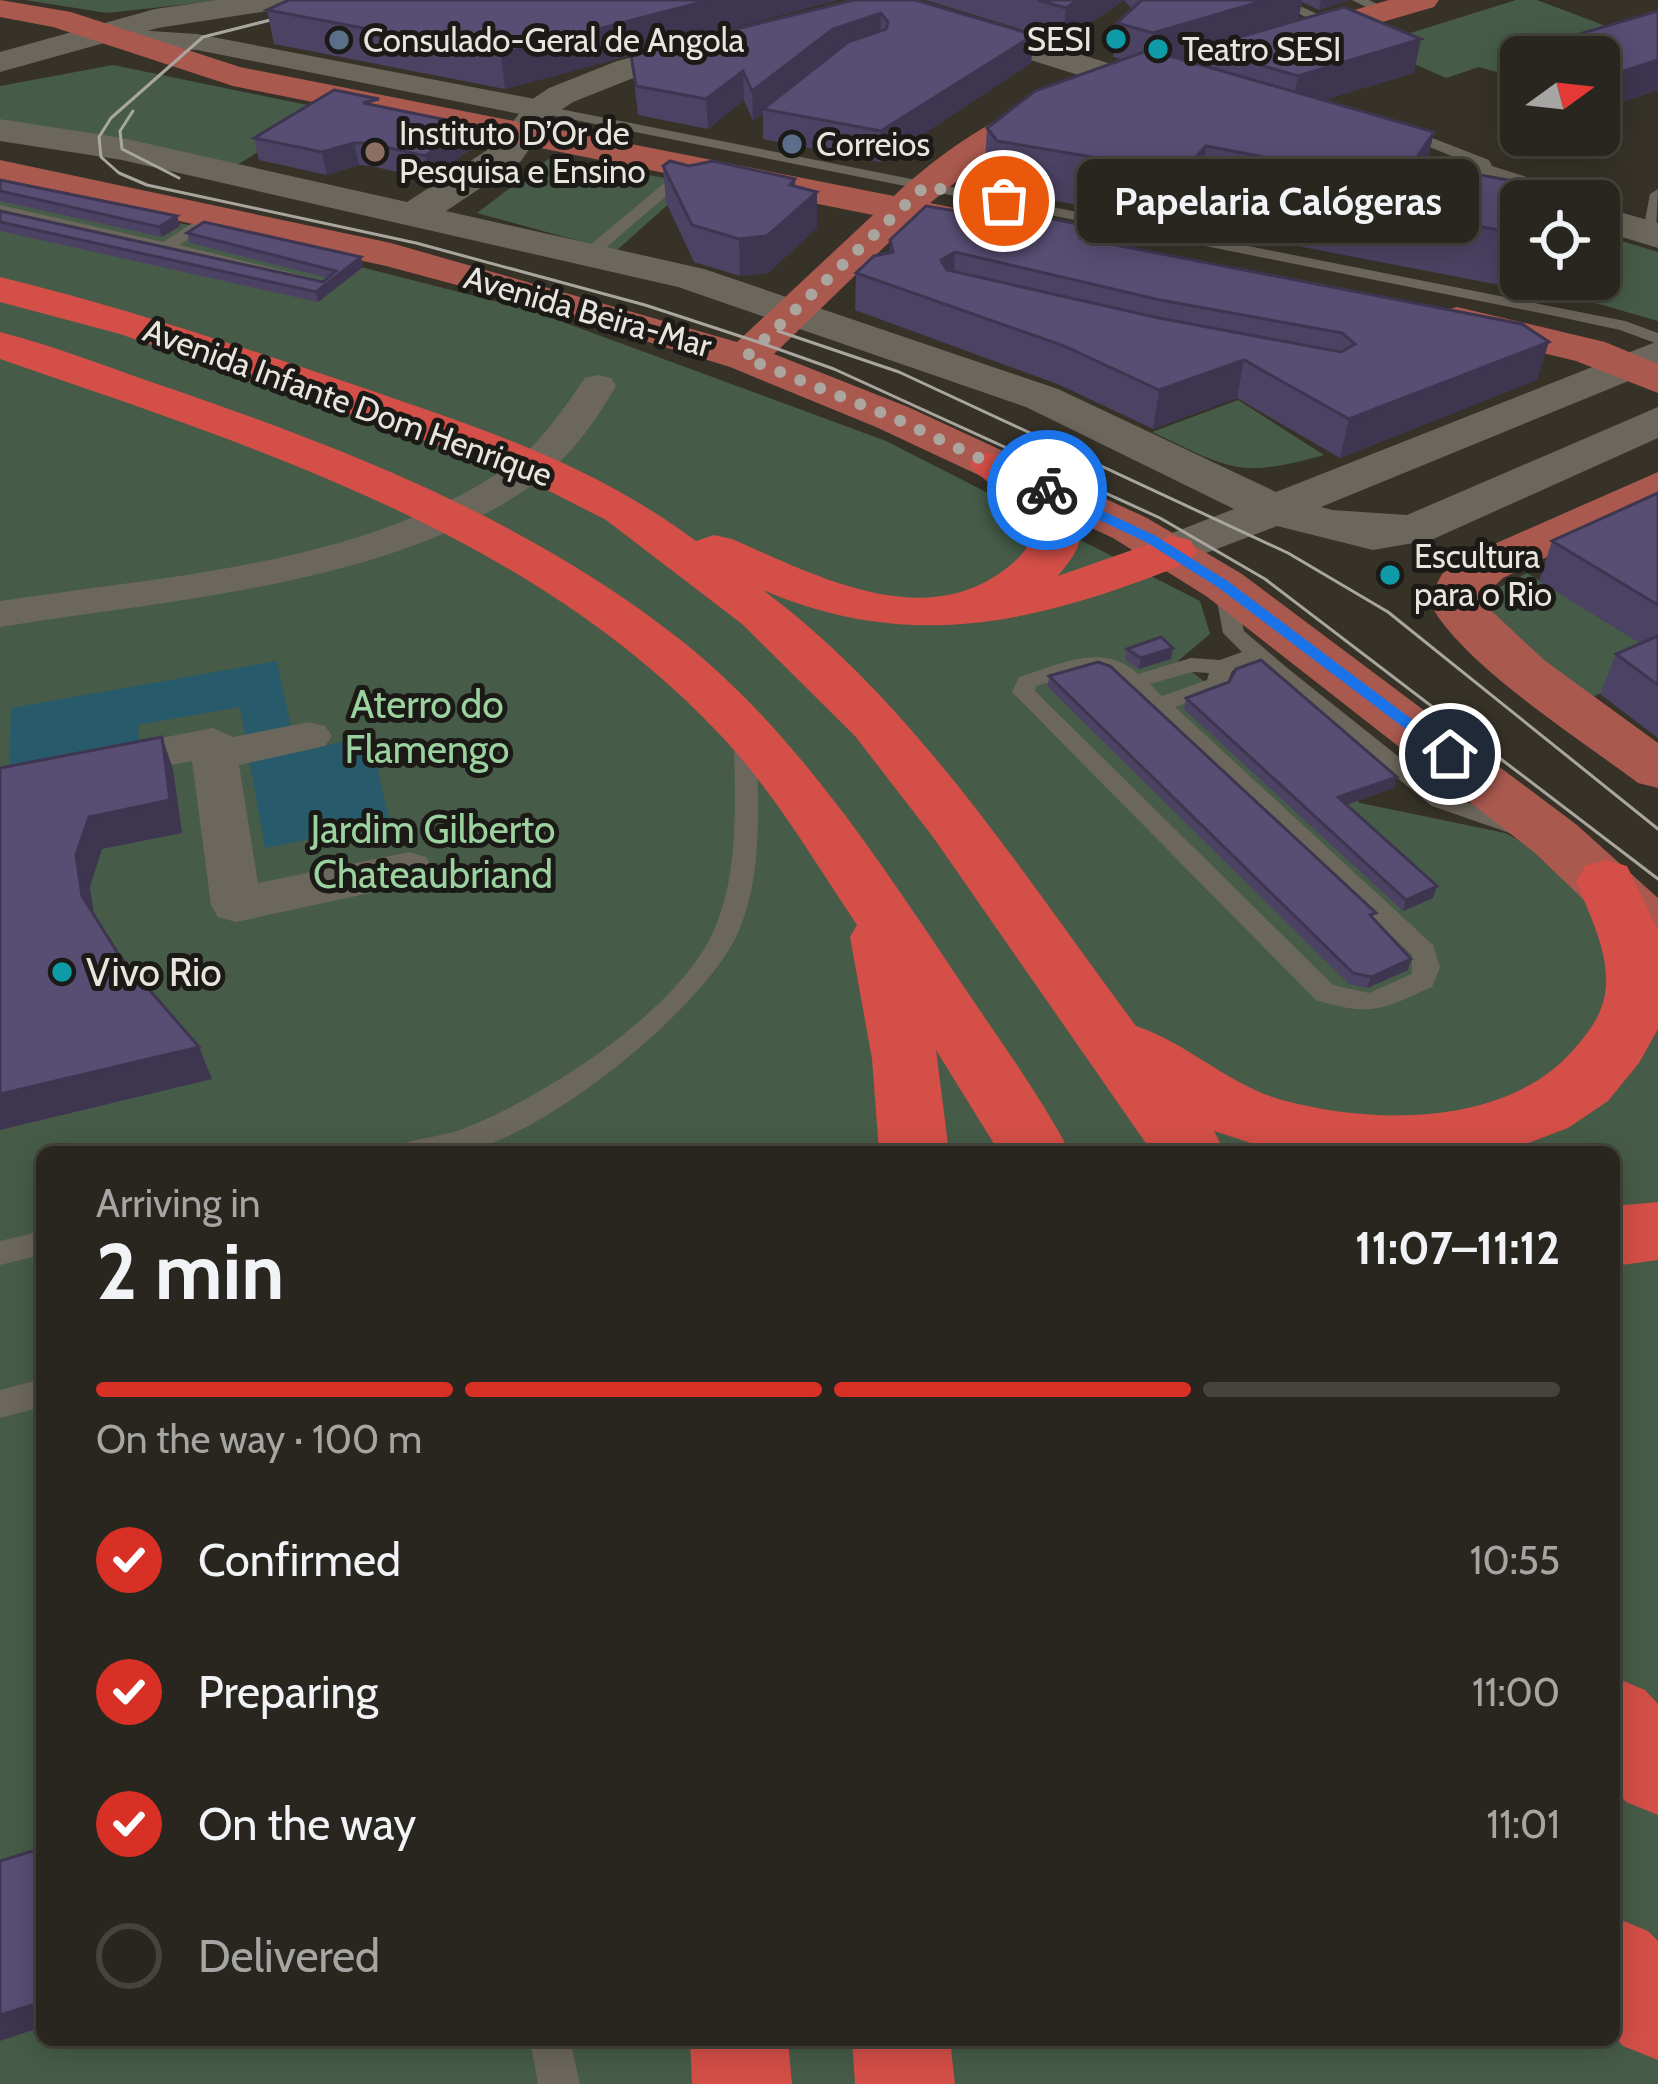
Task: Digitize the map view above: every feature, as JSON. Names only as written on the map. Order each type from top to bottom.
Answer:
[{"type":"highway","name":"Avenida Infante Dom Henrique","points":[[0,289],[135,326],[419,422],[523,459],[623,510],[760,614],[875,724],[954,823],[1186,1146]]},
{"type":"highway","name":"Avenida Infante Dom Henrique","points":[[0,345],[219,421],[421,500],[574,584],[627,622],[745,729],[873,898],[1032,1146]]},
{"type":"highway","points":[[980,608],[1030,579],[1051,557],[1055,545],[1053,518],[1035,492],[993,464]]},
{"type":"highway","points":[[623,510],[786,581],[858,605],[980,608],[1039,601],[1172,551]]},
{"type":"highway","points":[[1104,1031],[1211,1101],[1274,1124],[1398,1139],[1472,1135],[1504,1127],[1557,1105],[1580,1087],[1604,1066],[1631,1022],[1638,976],[1629,936],[1606,881]]},
{"type":"highway","points":[[873,898],[905,1059],[913,1146]]},
{"type":"highway","points":[[1620,1235],[1658,1231]]},
{"type":"highway","points":[[1620,1728],[1658,1770]]},
{"type":"highway","points":[[1620,1971],[1658,2012]]},
{"type":"highway","points":[[739,2046],[742,2084]]},
{"type":"highway","points":[[901,2046],[904,2084]]},
{"type":"main road","points":[[0,62],[104,37],[155,19],[281,0]]},
{"type":"main road","points":[[1251,50],[1360,12],[1423,0]]},
{"type":"main road","points":[[878,5],[1203,103]]},
{"type":"main road","points":[[0,7],[60,19],[233,76],[531,121],[714,162],[913,198],[1651,360]]},
{"type":"main road","points":[[0,32],[23,37],[104,37]]},
{"type":"main road","points":[[417,213],[508,153],[531,121],[610,74],[764,35]]},
{"type":"main road","points":[[745,358],[790,309],[847,277],[913,198],[987,138],[1027,119],[1188,68]]},
{"type":"main road","name":"Avenida Beira-Mar","points":[[0,130],[122,148],[690,278],[1042,398],[1275,510],[1331,525],[1414,530]]},
{"type":"main road","points":[[1372,136],[1500,184]]},
{"type":"main road","name":"Avenida Beira-Mar","points":[[0,171],[213,215],[509,286],[745,358],[892,417],[1172,551],[1224,585],[1556,839],[1658,934]]},
{"type":"main road","points":[[1620,224],[1653,234]]},
{"type":"main road","points":[[1172,551],[1651,360]]},
{"type":"main road","points":[[1172,551],[1414,530],[1658,421]]},
{"type":"main road","points":[[1658,486],[1485,567],[1460,585],[1454,599],[1459,610],[1526,672],[1658,770]]},
{"type":"street","points":[[0,614],[271,568],[391,537],[520,476],[581,414],[598,386]]},
{"type":"street","points":[[0,784],[213,742],[230,752],[304,738]]},
{"type":"street","points":[[230,752],[236,905],[409,869]]},
{"type":"lane","points":[[1276,0],[1360,12]]},
{"type":"lane","points":[[589,254],[753,134]]},
{"type":"lane","points":[[714,162],[794,159],[913,198]]},
{"type":"lane","points":[[714,162],[794,159]]},
{"type":"lane","points":[[1479,175],[1501,180]]},
{"type":"lane","points":[[1653,234],[1658,194]]},
{"type":"lane","points":[[0,210],[326,283]]},
{"type":"lane","points":[[166,247],[213,215]]},
{"type":"lane","points":[[1224,585],[1234,633],[1440,801],[1556,839]]},
{"type":"lane","points":[[1134,682],[1191,665],[1222,667],[1258,654]]},
{"type":"lane","points":[[1097,661],[1119,668],[1134,682],[1424,951],[1423,980],[1371,1003],[1339,1000],[1325,993],[1023,692],[1027,682],[1097,661]]},
{"type":"lane","points":[[1159,706],[1217,683],[1222,667]]},
{"type":"lane","points":[[464,1145],[620,1049],[685,994],[727,932],[745,840],[745,729]]},
{"type":"lane","points":[[0,1253],[36,1244]]},
{"type":"lane","points":[[0,1404],[36,1395]]},
{"type":"lane","points":[[551,2046],[559,2084]]},
{"type":"green space","points":[[25,0],[225,0],[107,13]]},
{"type":"green space","points":[[1516,0],[1537,0],[1648,42],[1620,51],[1620,36],[1500,36],[1500,73],[1479,67],[1446,78],[1372,45]]},
{"type":"green space","points":[[113,65],[327,109],[237,165],[0,119],[0,86]]},
{"type":"green space","points":[[551,157],[692,183],[616,251],[477,213]]},
{"type":"green space","name":"Aterro do Flamengo","points":[[0,188],[220,231],[533,311],[886,441],[1200,601],[1210,634],[1178,661],[1360,803],[1505,833],[1538,850],[1658,962],[1658,2084],[0,2084]]},
{"type":"green space","points":[[1620,241],[1658,252],[1658,321],[1585,300],[1620,300]]},
{"type":"green space","points":[[1238,400],[1324,455],[1272,467],[1235,466],[1152,432]]},
{"type":"green space","points":[[1527,573],[1658,654],[1658,669],[1585,700],[1485,605],[1494,590]]},
{"type":"water","points":[[277,661],[296,751],[370,737],[390,823],[265,848],[240,707],[138,725],[139,745],[9,771],[11,708]]},
{"type":"building","points":[[289,0],[710,0],[501,54],[267,10]]},
{"type":"building","points":[[854,0],[915,0],[1034,35],[881,131],[763,109],[848,42],[886,29],[888,22],[881,13],[833,29],[752,91],[743,71],[706,99],[636,86],[631,55]]},
{"type":"building","points":[[1038,0],[1078,0],[1066,8]]},
{"type":"building","points":[[1142,0],[1266,0],[1153,33],[1117,23]]},
{"type":"building","points":[[1344,7],[1421,39],[1298,76],[1201,48]]},
{"type":"building","points":[[1658,11],[1658,60],[1620,72],[1620,36],[1573,36]]},
{"type":"building","points":[[1149,50],[1434,132],[1413,163],[1508,180],[1500,180],[1500,230],[1302,194],[1320,168],[1206,146],[1182,172],[997,141],[987,128],[1035,91]]},
{"type":"building","points":[[334,90],[379,99],[363,103],[471,125],[425,156],[367,143],[322,152],[254,138]]},
{"type":"building","points":[[670,161],[689,166],[713,161],[795,179],[790,185],[817,192],[767,236],[739,239],[692,225],[663,166]]},
{"type":"building","points":[[0,180],[177,216],[159,227],[0,191]]},
{"type":"building","points":[[982,205],[1083,225],[1080,238],[1522,324],[1549,342],[1349,419],[1244,360],[1159,390],[1064,346],[856,273],[874,256],[893,252],[890,240],[926,206],[974,214]],"holes":[[[955,252],[1160,300],[1342,333],[1355,344],[1341,352],[1159,318],[947,270],[941,260]]]},
{"type":"building","points":[[0,211],[323,282],[336,271],[187,233],[204,222],[361,257],[316,292],[0,222]]},
{"type":"building","points":[[1658,493],[1658,605],[1552,541]]},
{"type":"building","points":[[1658,636],[1658,685],[1616,654]]},
{"type":"building","points":[[1161,637],[1173,648],[1141,658],[1127,649]]},
{"type":"building","points":[[1261,660],[1397,777],[1338,797],[1437,886],[1406,900],[1186,698],[1229,682],[1236,669]]},
{"type":"building","points":[[1098,662],[1110,666],[1376,913],[1370,915],[1411,959],[1371,977],[1353,973],[1049,676]]},
{"type":"building","name":"Vivo Rio","points":[[162,737],[170,800],[89,817],[76,855],[82,896],[119,955],[199,1047],[0,1094],[0,768]]},
{"type":"building","points":[[36,1850],[36,2004],[0,2015],[0,1861]]},
{"type":"tram line","points":[[350,0],[203,37],[111,118],[99,137],[101,157],[119,173],[147,185],[416,243],[645,305],[761,343],[834,369],[1160,518],[1265,579],[1658,879]]},
{"type":"tram line","points":[[133,111],[120,131],[122,149],[179,178]]},
{"type":"tram line","points":[[778,331],[899,372],[1288,553],[1388,612],[1658,829]]},
{"type":"way so far","points":[[1004,201],[925,186],[790,309],[745,358],[892,417],[1047,490]]},
{"type":"place","name":"SESI","points":[[1116,39]]},
{"type":"place","name":"Consulado-Geral de Angola","points":[[339,40]]},
{"type":"place","name":"Teatro SESI","points":[[1158,49]]},
{"type":"place","name":"Correios","points":[[792,144]]},
{"type":"place","name":"Instituto D’Or de Pesquisa e Ensino","points":[[375,152]]},
{"type":"place","name":"Papelaria Calógeras","points":[[1004,201]]},
{"type":"place","name":"Escultura para o Rio","points":[[1390,575]]},
{"type":"place","name":"Vivo Rio","points":[[62,972]]},
{"type":"route","points":[[1047,490],[1151,539],[1224,585],[1450,754]]},
{"type":"park label","name":"Jardim Gilberto Chateaubriand","points":[[433,852]]}]
